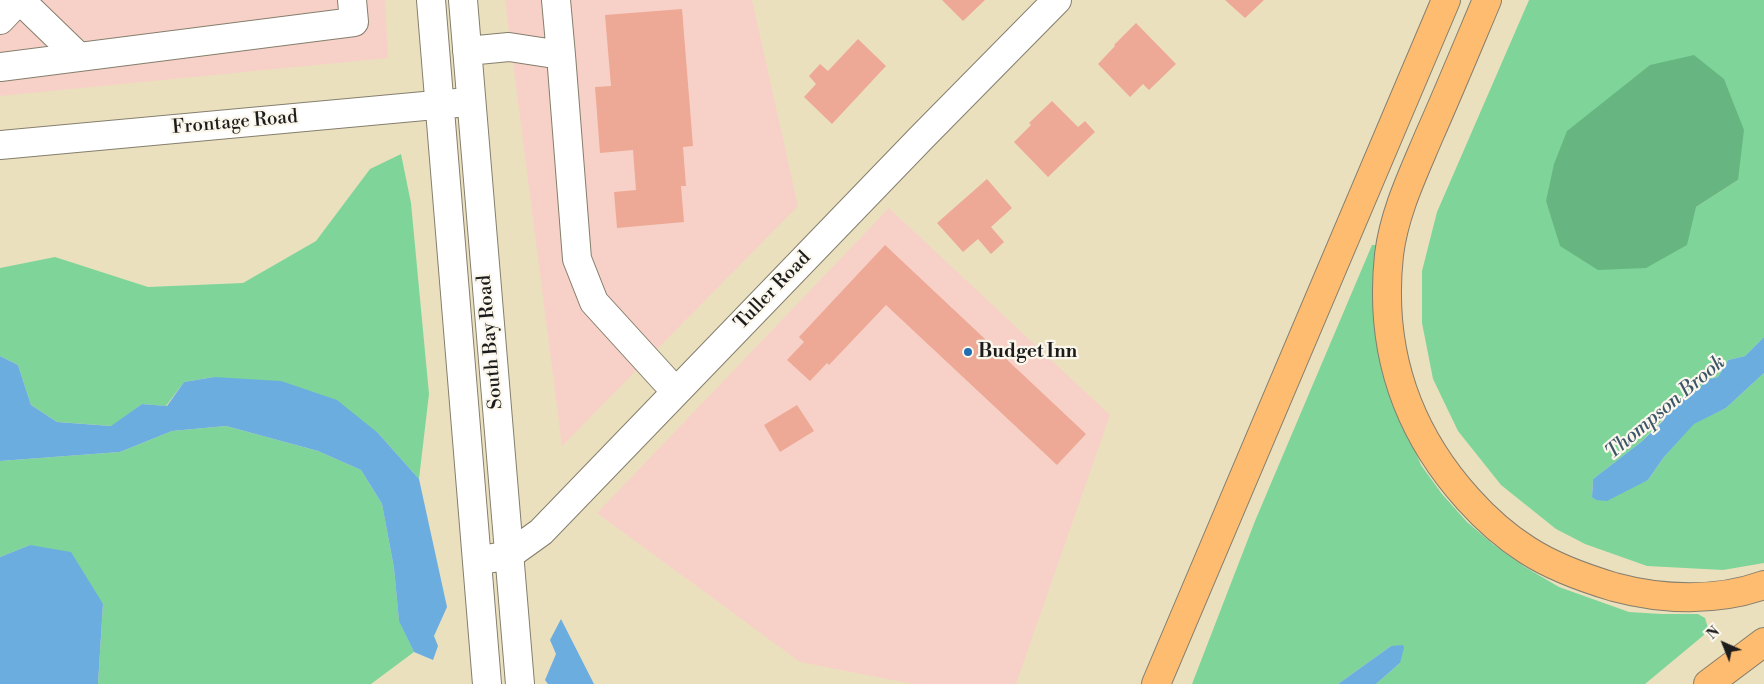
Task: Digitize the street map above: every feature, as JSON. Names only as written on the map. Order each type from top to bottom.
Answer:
[{"type":"highway","points":[[1156,684],[1446,0]]},
{"type":"highway","points":[[1487,0],[1409,183],[1396,220],[1389,254],[1387,302],[1392,347],[1400,384],[1412,417],[1429,448],[1450,479],[1475,507],[1499,530],[1527,550],[1558,566],[1592,580],[1630,591],[1668,597],[1705,596],[1748,591],[1764,585]]},
{"type":"highway","points":[[1708,684],[1764,642]]},
{"type":"street","points":[[0,20],[20,0],[79,57]]},
{"type":"street","points":[[0,67],[354,22],[352,0]]},
{"type":"street","name":"South Bay Road","points":[[431,0],[487,684]]},
{"type":"street","name":"South Bay Road","points":[[463,0],[520,684]]},
{"type":"street","points":[[556,0],[577,259],[594,302],[676,392]]},
{"type":"street","name":"Tuller Road","points":[[477,560],[509,555],[541,532],[915,144],[1057,0]]},
{"type":"street","points":[[467,51],[509,47],[561,55]]},
{"type":"street","name":"Frontage Road","points":[[0,145],[470,102]]},
{"type":"shaded area","points":[[0,0],[385,0],[388,58],[0,96]]},
{"type":"shaded area","points":[[505,0],[752,0],[798,206],[562,446]]},
{"type":"shaded area","points":[[889,208],[1110,415],[1016,684],[913,684],[800,662],[597,513]]},
{"type":"green space","points":[[1529,0],[1764,0],[1764,337],[1745,356],[1728,360],[1718,377],[1706,380],[1699,389],[1689,393],[1641,442],[1593,479],[1592,496],[1596,500],[1648,480],[1664,457],[1694,423],[1726,408],[1764,373],[1764,563],[1723,570],[1647,566],[1585,544],[1556,529],[1501,485],[1458,431],[1433,379],[1422,323],[1422,271],[1437,212]],"holes":[[[1650,65],[1738,180],[1696,207]]]},
{"type":"green space","points":[[1694,55],[1724,79],[1744,130],[1738,180],[1696,207],[1687,245],[1646,268],[1598,270],[1560,246],[1546,201],[1554,164],[1567,131],[1650,65]]},
{"type":"green space","points":[[401,154],[411,203],[429,394],[419,479],[378,433],[214,377],[184,382],[166,406],[142,404],[112,426],[57,422],[31,405],[18,365],[0,356],[0,268],[55,257],[148,287],[243,283],[316,241],[370,169]]},
{"type":"green space","points":[[1372,245],[1379,247],[1375,287],[1378,351],[1391,394],[1421,465],[1442,494],[1467,522],[1494,545],[1525,567],[1559,587],[1629,612],[1698,614],[1705,618],[1708,628],[1704,635],[1645,684],[1376,684],[1400,663],[1391,646],[1338,684],[1192,684],[1255,521]]},
{"type":"green space","points":[[226,426],[318,451],[361,470],[382,504],[394,568],[399,620],[414,652],[371,684],[98,684],[103,604],[30,545],[0,557],[0,461],[120,452],[172,431]]},
{"type":"water","name":"Thompson Brook","points":[[1764,337],[1764,373],[1726,408],[1694,424],[1664,457],[1648,480],[1607,501],[1596,500],[1592,497],[1593,479],[1641,442],[1664,420],[1665,408],[1699,389],[1706,380],[1718,377],[1728,360],[1745,356]]},
{"type":"water","points":[[0,356],[18,365],[31,405],[57,422],[111,426],[142,404],[167,406],[184,382],[214,377],[281,381],[337,400],[378,433],[419,479],[447,607],[434,636],[438,646],[433,660],[414,652],[399,621],[394,568],[382,504],[361,470],[318,451],[226,426],[172,431],[120,452],[0,461]]},
{"type":"water","points":[[30,545],[71,552],[103,604],[98,684],[0,684],[0,557]]},
{"type":"water","points":[[561,619],[594,684],[548,684],[545,680],[556,654],[550,640]]},
{"type":"water","points":[[1403,645],[1400,663],[1376,684],[1338,684],[1391,646]]},
{"type":"building","points":[[942,0],[985,0],[963,21]]},
{"type":"building","points":[[1225,0],[1264,0],[1245,18]]},
{"type":"building","points":[[682,9],[693,146],[683,147],[686,186],[681,186],[684,222],[617,228],[614,192],[636,190],[633,150],[600,153],[595,87],[611,86],[605,15]]},
{"type":"building","points":[[1136,23],[1176,64],[1149,90],[1143,84],[1130,97],[1098,64]]},
{"type":"building","points":[[858,39],[886,66],[832,124],[804,97],[816,84],[809,76],[820,64],[828,71]]},
{"type":"building","points":[[1052,101],[1078,127],[1085,121],[1095,132],[1048,177],[1014,142],[1031,125],[1029,123]]},
{"type":"building","points":[[987,179],[1012,208],[991,227],[1004,242],[991,254],[978,239],[963,252],[937,223]]},
{"type":"building","name":"Budget Inn","points":[[885,245],[1086,434],[1057,465],[886,305],[829,365],[827,363],[810,381],[787,360],[804,342],[799,337]]},
{"type":"building","points":[[797,405],[814,431],[780,452],[764,425]]},
{"type":"place","name":"Budget Inn","points":[[968,352]]}]
